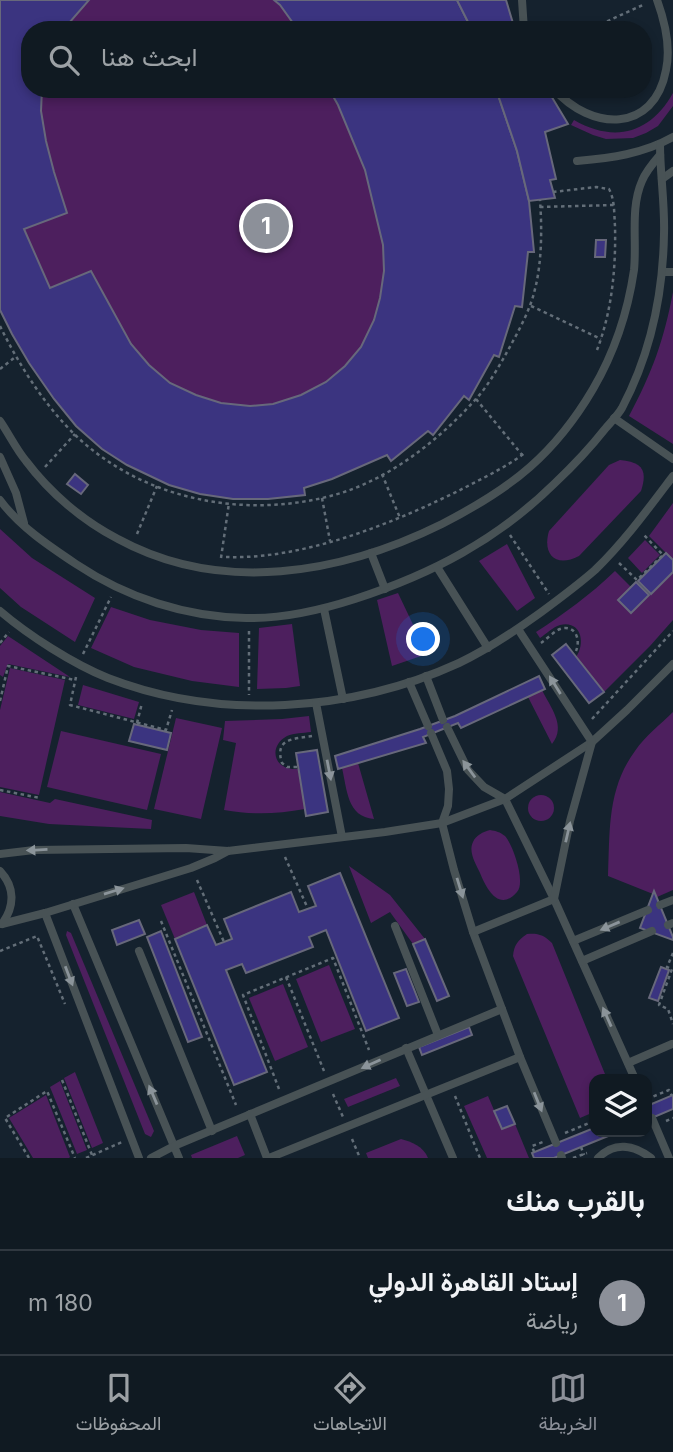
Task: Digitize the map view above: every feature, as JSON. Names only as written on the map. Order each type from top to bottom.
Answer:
[{"type":"lane","points":[[522,0],[523,21]]},
{"type":"lane","points":[[564,98],[573,107],[596,118],[608,120],[631,116],[650,104],[663,83],[668,56],[665,28],[656,0]]},
{"type":"lane","points":[[577,161],[638,152],[673,137]]},
{"type":"lane","points":[[0,500],[7,510],[48,545],[116,588],[180,610],[214,616],[248,618],[324,608],[385,589],[475,547],[505,527],[541,497],[583,457],[621,410],[642,360],[657,311],[664,232],[660,144]]},
{"type":"lane","points":[[0,421],[26,461],[52,491],[82,517],[116,539],[153,556],[220,572],[278,573],[306,570],[371,553],[414,538],[510,484],[532,466],[579,413],[595,386],[624,315],[634,268],[637,195],[642,181],[660,155]]},
{"type":"lane","points":[[662,179],[673,172]]},
{"type":"lane","points":[[662,272],[673,272]]},
{"type":"lane","points":[[614,418],[673,459]]},
{"type":"lane","points":[[0,457],[16,493],[24,524]]},
{"type":"lane","points":[[0,611],[15,624],[78,664],[108,678],[176,698],[249,705],[316,703],[343,699],[409,682],[459,663],[518,629],[594,571],[635,526],[673,476]]},
{"type":"lane","points":[[371,553],[385,589]]},
{"type":"lane","points":[[437,567],[488,648]]},
{"type":"lane","points":[[324,608],[343,699]]},
{"type":"lane","points":[[518,629],[592,742]]},
{"type":"lane","points":[[0,854],[34,850],[228,850],[385,832],[442,822],[505,799],[592,742],[673,664]]},
{"type":"lane","points":[[426,676],[445,724],[468,770],[484,787],[505,799],[554,899],[633,1074]]},
{"type":"lane","points":[[409,682],[447,771],[448,806],[442,822],[473,932],[556,1143]]},
{"type":"lane","points":[[316,703],[342,836]]},
{"type":"lane","points":[[554,899],[570,821],[592,742]]},
{"type":"lane","points":[[441,754],[457,749]]},
{"type":"lane","points":[[1,925],[191,867],[228,850]]},
{"type":"lane","points":[[0,871],[9,882],[12,893],[12,905],[1,925]]},
{"type":"lane","points":[[473,932],[554,899]]},
{"type":"lane","points":[[73,904],[179,1158]]},
{"type":"lane","points":[[660,905],[672,904]]},
{"type":"lane","points":[[573,941],[648,910]]},
{"type":"lane","points":[[44,913],[139,1158]]},
{"type":"lane","points":[[395,926],[438,1035]]},
{"type":"lane","points":[[582,961],[652,932]]},
{"type":"lane","points":[[139,951],[212,1131]]},
{"type":"lane","points":[[151,1158],[502,1009]]},
{"type":"lane","points":[[628,1063],[672,1044]]},
{"type":"lane","points":[[406,1048],[453,1158]]},
{"type":"lane","points":[[250,1114],[268,1158],[520,1056]]},
{"type":"lane","points":[[652,1118],[669,1158]]},
{"type":"lane","points":[[598,1158],[621,1146],[641,1150],[651,1158]]},
{"type":"path","points":[[608,21],[656,0]]},
{"type":"path","points":[[553,192],[603,187],[611,192],[614,205],[613,285],[606,322],[594,357]]},
{"type":"path","points":[[0,326],[15,358],[45,400],[75,434],[94,451],[141,480],[196,499],[229,503],[277,505],[323,498],[344,492],[382,474],[421,450],[476,399],[501,362],[530,305],[538,274],[540,200]]},
{"type":"path","points":[[540,207],[614,205]]},
{"type":"path","points":[[530,305],[593,335]]},
{"type":"path","points":[[0,369],[15,358]]},
{"type":"path","points":[[476,399],[516,448]]},
{"type":"path","points":[[45,467],[75,434]]},
{"type":"path","points":[[222,557],[249,558],[302,548],[368,530],[447,497],[504,467],[531,448]]},
{"type":"path","points":[[382,474],[400,518]]},
{"type":"path","points":[[138,532],[157,486]]},
{"type":"path","points":[[323,498],[330,541]]},
{"type":"path","points":[[223,548],[229,503]]},
{"type":"path","points":[[610,554],[637,580],[663,555],[635,526]]},
{"type":"path","points":[[505,527],[555,602]]},
{"type":"path","points":[[248,618],[249,705]]},
{"type":"path","points":[[533,650],[556,632],[568,629],[579,637],[576,650]]},
{"type":"path","points":[[582,729],[673,631]]},
{"type":"path","points":[[0,701],[8,666],[75,680]]},
{"type":"path","points":[[0,678],[5,680]]},
{"type":"path","points":[[137,723],[146,690]]},
{"type":"path","points":[[297,767],[282,763],[281,746],[291,739],[322,734]]},
{"type":"path","points":[[0,790],[40,798]]},
{"type":"path","points":[[280,844],[308,909]]},
{"type":"path","points":[[191,867],[224,942]]},
{"type":"path","points":[[161,921],[242,1118]]},
{"type":"path","points":[[0,951],[37,936],[69,1013]]},
{"type":"path","points":[[673,953],[667,967],[672,969],[659,1005],[668,1009],[673,1007]]},
{"type":"path","points":[[284,1101],[243,995],[333,958],[374,1063]]},
{"type":"path","points":[[286,977],[360,1158]]},
{"type":"path","points":[[668,1009],[673,1024]]},
{"type":"path","points":[[62,1080],[92,1156]]},
{"type":"path","points":[[450,1085],[480,1158]]},
{"type":"path","points":[[652,1097],[669,1090],[671,1096]]},
{"type":"path","points":[[29,1158],[5,1118],[47,1091],[75,1158]]},
{"type":"path","points":[[573,1129],[575,1135]]},
{"type":"path","points":[[86,1158],[122,1142]]},
{"type":"path","points":[[581,1147],[585,1158]]},
{"type":"shaded area","points":[[0,0],[506,0],[512,21],[21,21],[21,98],[552,98],[568,124],[545,132],[550,180],[555,198],[529,201],[534,252],[528,253],[522,307],[515,306],[499,357],[493,355],[469,400],[464,397],[433,435],[428,431],[391,461],[387,455],[304,488],[305,495],[233,499],[200,494],[169,485],[127,465],[102,449],[29,363],[0,310]]},
{"type":"shaded area","points":[[673,93],[673,106],[658,126],[633,138],[606,139],[571,125],[574,120],[603,131],[630,130],[653,118]]},
{"type":"shaded area","points":[[673,292],[673,444],[629,416],[656,356]]},
{"type":"shaded area","points":[[620,460],[634,463],[641,468],[644,478],[641,491],[579,556],[564,561],[553,557],[548,547],[549,531],[609,465]]},
{"type":"shaded area","points":[[673,503],[673,560],[649,536]]},
{"type":"shaded area","points":[[0,529],[32,558],[95,598],[75,642],[21,607],[0,588]]},
{"type":"shaded area","points":[[645,540],[660,555],[642,573],[628,558]]},
{"type":"shaded area","points":[[507,544],[535,598],[517,611],[479,561]]},
{"type":"shaded area","points":[[615,571],[631,587],[631,613],[673,572],[673,620],[604,692],[576,657],[581,645],[577,629],[567,624],[560,625],[540,638],[536,632],[577,604]]},
{"type":"shaded area","points":[[398,593],[427,654],[392,666],[377,600]]},
{"type":"shaded area","points":[[111,607],[150,620],[201,630],[239,633],[239,687],[192,681],[134,667],[91,648]]},
{"type":"shaded area","points":[[292,624],[300,686],[257,689],[259,628]]},
{"type":"shaded area","points":[[8,636],[70,677],[8,664],[3,677],[0,675],[0,646]]},
{"type":"shaded area","points":[[10,668],[65,680],[39,795],[0,787],[0,710]]},
{"type":"shaded area","points":[[83,685],[139,702],[134,719],[78,705]]},
{"type":"shaded area","points":[[542,690],[558,723],[552,744],[528,697]]},
{"type":"shaded area","points":[[673,712],[673,890],[657,897],[654,892],[653,894],[608,876],[610,827],[615,795],[626,765],[643,740]]},
{"type":"shaded area","points":[[309,716],[311,732],[287,736],[281,740],[276,751],[276,757],[283,766],[298,769],[305,809],[264,813],[224,810],[236,743],[223,740],[225,721]]},
{"type":"shaded area","points":[[176,718],[222,728],[201,819],[154,809]]},
{"type":"shaded area","points":[[61,731],[161,754],[147,810],[47,787]]},
{"type":"shaded area","points":[[358,763],[374,819],[358,813],[347,793],[342,768]]},
{"type":"shaded area","points":[[0,792],[50,803],[55,799],[152,820],[151,829],[49,824],[0,816]]},
{"type":"shaded area","points":[[541,795],[550,799],[554,808],[550,817],[541,821],[532,817],[528,808],[532,799]]},
{"type":"shaded area","points":[[490,830],[505,836],[515,855],[519,872],[517,892],[504,900],[490,891],[472,854],[474,840]]},
{"type":"shaded area","points":[[349,866],[390,895],[425,939],[413,944],[390,912],[371,923]]},
{"type":"shaded area","points":[[194,892],[207,925],[175,939],[161,905]]},
{"type":"shaded area","points":[[67,931],[71,933],[154,1131],[151,1137],[145,1134],[66,935]]},
{"type":"shaded area","points":[[527,934],[541,935],[552,943],[605,1074],[589,1074],[589,1114],[580,1118],[513,956],[521,938]]},
{"type":"shaded area","points":[[329,965],[355,1029],[321,1042],[296,979]]},
{"type":"shaded area","points":[[283,984],[308,1047],[275,1061],[249,998]]},
{"type":"shaded area","points":[[75,1072],[103,1143],[92,1148],[64,1078]]},
{"type":"shaded area","points":[[396,1078],[400,1086],[348,1107],[344,1099]]},
{"type":"shaded area","points":[[60,1081],[87,1150],[77,1154],[50,1087]]},
{"type":"shaded area","points":[[46,1095],[69,1158],[33,1158],[9,1118]]},
{"type":"shaded area","points":[[488,1096],[502,1129],[515,1124],[529,1158],[487,1158],[464,1106]]},
{"type":"shaded area","points":[[237,1136],[245,1155],[238,1158],[192,1158],[191,1155]]},
{"type":"shaded area","points":[[401,1139],[413,1143],[428,1158],[368,1158],[366,1153]]},
{"type":"building","points":[[0,0],[89,0],[71,21],[21,21],[21,98],[42,98],[46,141],[67,213],[24,229],[50,288],[91,271],[131,344],[149,365],[170,383],[221,403],[250,406],[273,404],[301,395],[326,382],[345,366],[361,347],[374,320],[384,271],[383,245],[365,170],[334,98],[499,98],[517,151],[529,201],[534,252],[528,252],[522,307],[515,306],[499,357],[494,355],[469,400],[464,396],[433,435],[428,431],[391,461],[387,455],[304,488],[305,495],[268,499],[233,499],[200,494],[169,485],[127,465],[102,449],[76,426],[29,363],[0,310]]},
{"type":"building","points":[[274,0],[457,0],[468,21],[292,21]]},
{"type":"building","points":[[457,0],[506,0],[512,21],[468,21]]},
{"type":"building","points":[[499,98],[552,98],[568,124],[545,132],[556,179],[550,180],[555,198],[529,201],[517,151]]},
{"type":"building","points":[[596,240],[606,240],[605,257],[595,257]]},
{"type":"building","points":[[75,474],[88,485],[81,494],[67,484]]},
{"type":"building","points":[[666,553],[673,560],[673,572],[651,594],[638,581]]},
{"type":"building","points":[[636,582],[649,595],[631,613],[618,600]]},
{"type":"building","points":[[566,644],[604,692],[589,703],[552,655]]},
{"type":"building","points":[[539,676],[545,689],[461,728],[458,723],[423,737],[426,743],[338,769],[335,756],[455,716]]},
{"type":"building","points":[[134,724],[171,733],[167,750],[129,741]]},
{"type":"building","points":[[317,750],[328,812],[306,816],[296,753]]},
{"type":"building","points":[[340,873],[399,1018],[366,1031],[326,930],[309,937],[313,947],[246,973],[242,964],[226,970],[267,1072],[234,1085],[175,939],[207,925],[216,945],[232,939],[224,919],[291,892],[299,912],[316,906],[308,886]]},
{"type":"building","points":[[654,891],[673,937],[673,940],[640,928]]},
{"type":"building","points":[[139,920],[145,934],[117,945],[112,930]]},
{"type":"building","points":[[161,931],[202,1037],[188,1042],[147,937]]},
{"type":"building","points":[[425,939],[449,996],[437,1001],[413,944]]},
{"type":"building","points":[[661,967],[669,970],[658,1001],[649,998]]},
{"type":"building","points":[[406,969],[419,1002],[407,1006],[394,973]]},
{"type":"building","points":[[469,1027],[472,1035],[422,1055],[419,1047]]},
{"type":"building","points":[[673,1095],[673,1109],[652,1118],[652,1104]]},
{"type":"building","points":[[507,1106],[515,1124],[502,1129],[494,1111]]},
{"type":"building","points":[[589,1130],[589,1137],[606,1137],[554,1158],[534,1158],[532,1153]]},
{"type":"place","name":"إستاد القاهرة الدولي","points":[[266,226]]}]
